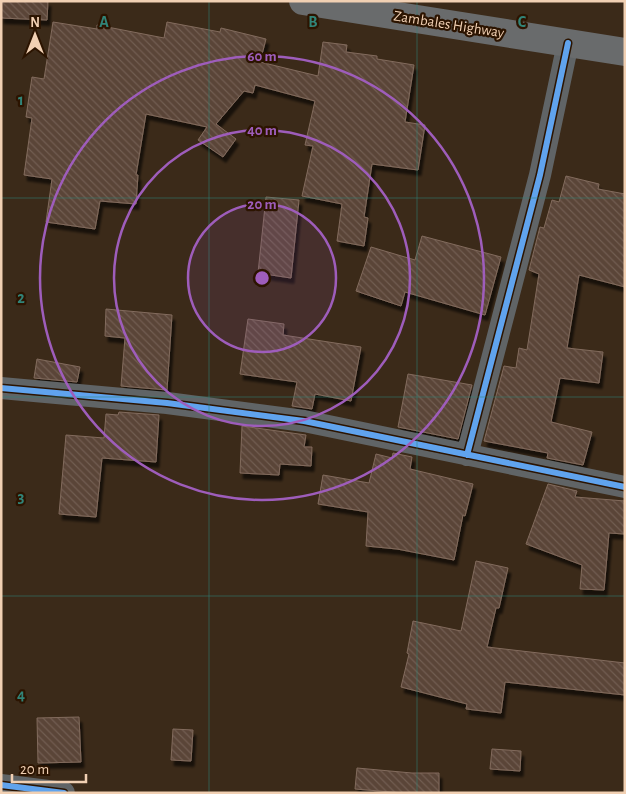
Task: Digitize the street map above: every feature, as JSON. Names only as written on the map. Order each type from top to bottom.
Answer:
[{"type":"main road","name":"Zambales Highway","points":[[303,1],[625,52]]},
{"type":"street","points":[[467,455],[540,175],[568,43]]},
{"type":"street","points":[[1,388],[167,402],[304,421],[625,487]]},
{"type":"street","points":[[1,785],[64,793]]},
{"type":"building","points":[[1,1],[48,1],[47,20],[1,18]]},
{"type":"building","points":[[53,22],[97,29],[97,25],[164,38],[167,22],[220,32],[221,28],[266,39],[260,62],[318,76],[323,42],[347,45],[346,52],[377,56],[377,59],[414,65],[405,122],[425,125],[418,170],[372,164],[364,217],[368,218],[364,246],[337,241],[342,204],[302,196],[313,146],[305,145],[315,101],[255,85],[253,93],[244,91],[216,124],[236,139],[223,157],[198,140],[207,127],[146,114],[136,175],[138,175],[136,204],[100,201],[95,229],[46,222],[52,179],[24,175],[32,118],[26,117],[32,77],[44,79]]},
{"type":"building","points":[[566,176],[599,184],[598,189],[625,194],[625,287],[579,275],[567,348],[603,352],[599,383],[560,378],[551,422],[592,432],[583,465],[547,458],[548,453],[484,441],[504,366],[516,368],[519,348],[527,350],[539,274],[529,270],[540,227],[544,228],[552,200],[559,202]]},
{"type":"building","points":[[266,197],[299,200],[291,278],[258,273]]},
{"type":"building","points":[[422,236],[501,257],[485,315],[405,292],[401,306],[356,291],[371,247],[415,260]]},
{"type":"building","points":[[106,309],[172,315],[167,390],[121,386],[125,338],[105,336]]},
{"type":"building","points":[[248,319],[284,324],[283,335],[361,347],[351,401],[315,394],[312,409],[292,406],[297,382],[240,374]]},
{"type":"building","points":[[37,359],[80,367],[77,382],[34,378]]},
{"type":"building","points":[[408,374],[472,385],[458,439],[398,427]]},
{"type":"building","points":[[119,412],[159,415],[156,462],[102,458],[96,517],[59,514],[66,435],[104,438],[106,414],[118,415]]},
{"type":"building","points":[[242,426],[306,435],[304,447],[312,447],[311,466],[280,464],[279,475],[240,473]]},
{"type":"building","points":[[393,453],[412,457],[410,469],[473,484],[465,516],[463,515],[454,560],[397,549],[366,546],[368,512],[318,504],[323,475],[369,483],[376,454],[392,458]]},
{"type":"building","points":[[548,484],[577,491],[575,497],[625,501],[625,534],[609,533],[604,590],[580,589],[582,565],[526,544]]},
{"type":"building","points":[[476,561],[508,568],[499,608],[496,608],[487,647],[625,663],[625,695],[505,682],[501,713],[466,709],[467,704],[401,687],[409,654],[407,653],[413,621],[461,631]]},
{"type":"building","points":[[79,717],[81,762],[38,763],[37,718]]},
{"type":"building","points":[[173,729],[193,730],[191,761],[171,760]]},
{"type":"building","points":[[492,749],[521,751],[520,771],[490,769]]},
{"type":"building","points":[[357,768],[412,773],[439,773],[439,793],[404,793],[355,789]]},
{"type":"cycle path","points":[[467,455],[540,175],[568,43]]},
{"type":"cycle path","points":[[1,388],[167,403],[304,421],[625,487]]},
{"type":"cycle path","points":[[1,785],[64,793]]}]
